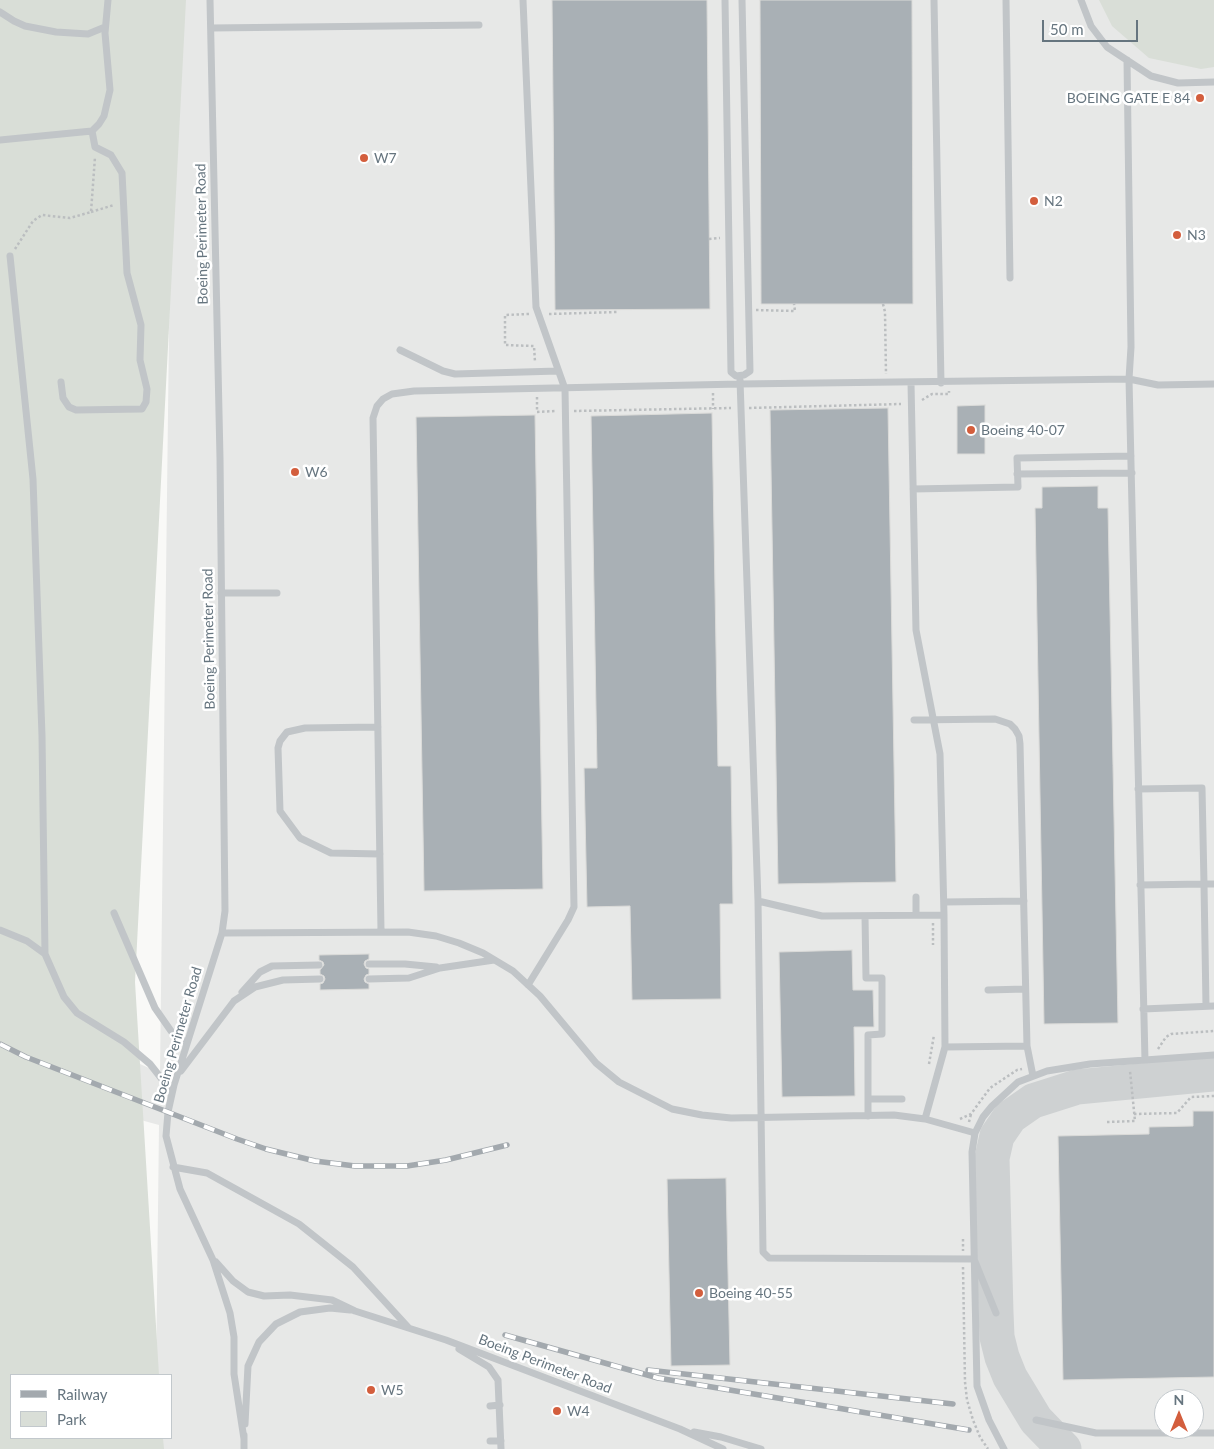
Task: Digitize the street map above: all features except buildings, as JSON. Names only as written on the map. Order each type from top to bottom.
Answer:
[{"type":"lane","points":[[0,140],[92,131],[99,124],[104,116],[110,90],[105,27],[108,0]]},
{"type":"lane","name":"Boeing Perimeter Road","points":[[210,0],[220,458],[226,911],[222,933],[172,1092],[166,1136],[180,1189],[213,1260],[230,1313],[234,1337],[234,1374],[244,1439]]},
{"type":"lane","points":[[523,0],[535,297],[538,314],[565,389],[574,906],[568,920],[528,985]]},
{"type":"lane","points":[[725,0],[731,372],[736,376],[750,371],[742,0]]},
{"type":"lane","points":[[934,0],[941,383]]},
{"type":"lane","points":[[1006,0],[1010,278]]},
{"type":"lane","points":[[1081,0],[1091,26],[1107,47],[1151,76],[1178,82],[1214,82]]},
{"type":"lane","points":[[0,12],[25,26],[56,32],[88,34],[105,27]]},
{"type":"lane","points":[[211,28],[479,25]]},
{"type":"lane","points":[[1127,60],[1131,346],[1129,379],[1142,1009],[1145,1060]]},
{"type":"lane","points":[[62,382],[64,398],[69,407],[76,410],[142,409],[146,402],[147,389],[140,360],[141,325],[127,273],[122,173],[111,155],[95,147],[92,131]]},
{"type":"lane","points":[[10,256],[33,479],[42,736],[45,954],[64,997],[77,1013],[124,1042],[150,1064],[172,1092]]},
{"type":"lane","points":[[400,350],[443,371],[455,374],[558,371]]},
{"type":"lane","points":[[740,376],[758,901],[763,1252],[769,1258],[974,1259]]},
{"type":"lane","points":[[382,931],[372,418],[377,406],[388,396],[403,392],[740,384],[941,383],[1129,379],[1158,385],[1214,384]]},
{"type":"lane","points":[[912,383],[916,630],[940,754],[944,902],[945,1048],[925,1119]]},
{"type":"lane","points":[[913,489],[1018,487],[1017,458],[1131,456]]},
{"type":"lane","points":[[1017,474],[1132,473]]},
{"type":"lane","points":[[221,593],[277,592]]},
{"type":"lane","points":[[914,720],[995,719],[1015,728],[1019,736],[1027,1046],[1033,1076]]},
{"type":"lane","points":[[378,727],[305,728],[287,732],[280,741],[278,748],[280,811],[300,838],[331,853],[380,854]]},
{"type":"lane","points":[[1138,789],[1202,788],[1206,1006]]},
{"type":"lane","points":[[1140,885],[1214,884]]},
{"type":"lane","points":[[916,897],[916,915]]},
{"type":"lane","points":[[758,901],[822,916],[944,915]]},
{"type":"lane","points":[[944,902],[1024,901]]},
{"type":"lane","points":[[114,912],[155,1008],[171,1031],[187,1043]]},
{"type":"lane","points":[[865,916],[866,978],[882,978],[882,1034],[868,1035],[868,1116]]},
{"type":"lane","points":[[0,930],[27,941],[45,954]]},
{"type":"lane","points":[[222,933],[382,931],[436,936],[467,946],[513,971],[540,996],[596,1063],[619,1082],[672,1109],[731,1118],[894,1115],[925,1119],[975,1134]]},
{"type":"lane","points":[[369,979],[409,978],[440,968],[495,960]]},
{"type":"lane","points":[[369,964],[405,964],[440,968]]},
{"type":"lane","points":[[177,1075],[234,1001],[260,972],[272,966],[320,965]]},
{"type":"lane","points":[[234,1001],[255,986],[283,980],[320,979]]},
{"type":"lane","points":[[988,990],[1025,989]]},
{"type":"lane","points":[[1142,1009],[1214,1006]]},
{"type":"lane","points":[[945,1048],[1027,1046]]},
{"type":"lane","points":[[1004,1449],[989,1420],[977,1386],[972,1152],[975,1134],[992,1106],[1018,1082],[1033,1076],[1056,1070],[1130,1061],[1214,1055]]},
{"type":"lane","points":[[868,1099],[902,1099]]},
{"type":"lane","points":[[174,1167],[207,1173],[299,1224],[353,1267],[409,1328]]},
{"type":"lane","points":[[974,1259],[996,1313]]},
{"type":"lane","name":"Boeing Perimeter Road","points":[[213,1260],[233,1281],[248,1292],[264,1296],[290,1295],[332,1300],[355,1311],[446,1340],[680,1429],[723,1449]]},
{"type":"lane","name":"Boeing Perimeter Road","points":[[244,1449],[248,1366],[259,1342],[276,1324],[300,1312],[330,1308],[355,1311]]},
{"type":"lane","points":[[446,1340],[488,1367],[498,1380],[501,1445],[490,1441]]},
{"type":"lane","points":[[490,1406],[500,1405]]},
{"type":"lane","points":[[1036,1420],[1096,1433],[1214,1433]]},
{"type":"lane","points":[[680,1429],[721,1437],[761,1449]]},
{"type":"path","points":[[91,212],[95,147]]},
{"type":"path","points":[[10,256],[34,221],[42,216],[70,218],[124,202]]},
{"type":"path","points":[[749,309],[795,311],[794,304]]},
{"type":"path","points":[[536,390],[537,412],[903,404],[900,396],[900,374],[886,374],[885,312],[883,304]]},
{"type":"path","points":[[536,371],[534,346],[505,345],[504,315],[618,312]]},
{"type":"path","points":[[912,404],[920,404],[925,397],[932,394],[949,394],[950,382]]},
{"type":"path","points":[[932,915],[933,952]]},
{"type":"path","points":[[929,1064],[934,1026]]},
{"type":"path","points":[[1107,1122],[1135,1121],[1130,1061]]},
{"type":"path","points":[[1134,1114],[1177,1113],[1191,1097],[1214,1096]]},
{"type":"shaded area","points":[[173,0],[1214,0],[1214,1449],[155,1449],[156,1439],[172,1439],[172,1374],[156,1374],[159,1125],[38,1092],[0,999],[9,1005],[160,1073]]},
{"type":"green space","points":[[0,0],[186,0],[135,982],[159,1374],[10,1374],[10,1439],[163,1439],[164,1449],[0,1449]]},
{"type":"green space","points":[[1099,0],[1214,0],[1214,67],[1201,69],[1149,58],[1112,26]]},
{"type":"taxiway","points":[[1064,1449],[1036,1420],[1010,1377],[997,1337],[992,1158],[997,1136],[1010,1117],[1033,1101],[1077,1087],[1214,1074]]},
{"type":"railway","points":[[0,1044],[26,1057],[237,1139],[266,1149],[315,1161],[355,1166],[407,1166],[446,1160],[507,1145]]},
{"type":"railway","points":[[505,1335],[658,1378],[969,1430]]},
{"type":"railway","points":[[648,1370],[953,1404]]},
{"type":"place","name":"BOEING GATE E 84","points":[[1200,98]]},
{"type":"place","name":"W7","points":[[364,158]]},
{"type":"place","name":"N2","points":[[1034,201]]},
{"type":"place","name":"N3","points":[[1177,235]]},
{"type":"place","name":"Boeing 40-07","points":[[971,430]]},
{"type":"place","name":"W6","points":[[295,472]]},
{"type":"place","name":"Boeing 40-55","points":[[699,1293]]},
{"type":"place","name":"W5","points":[[371,1390]]},
{"type":"place","name":"W4","points":[[557,1411]]}]
